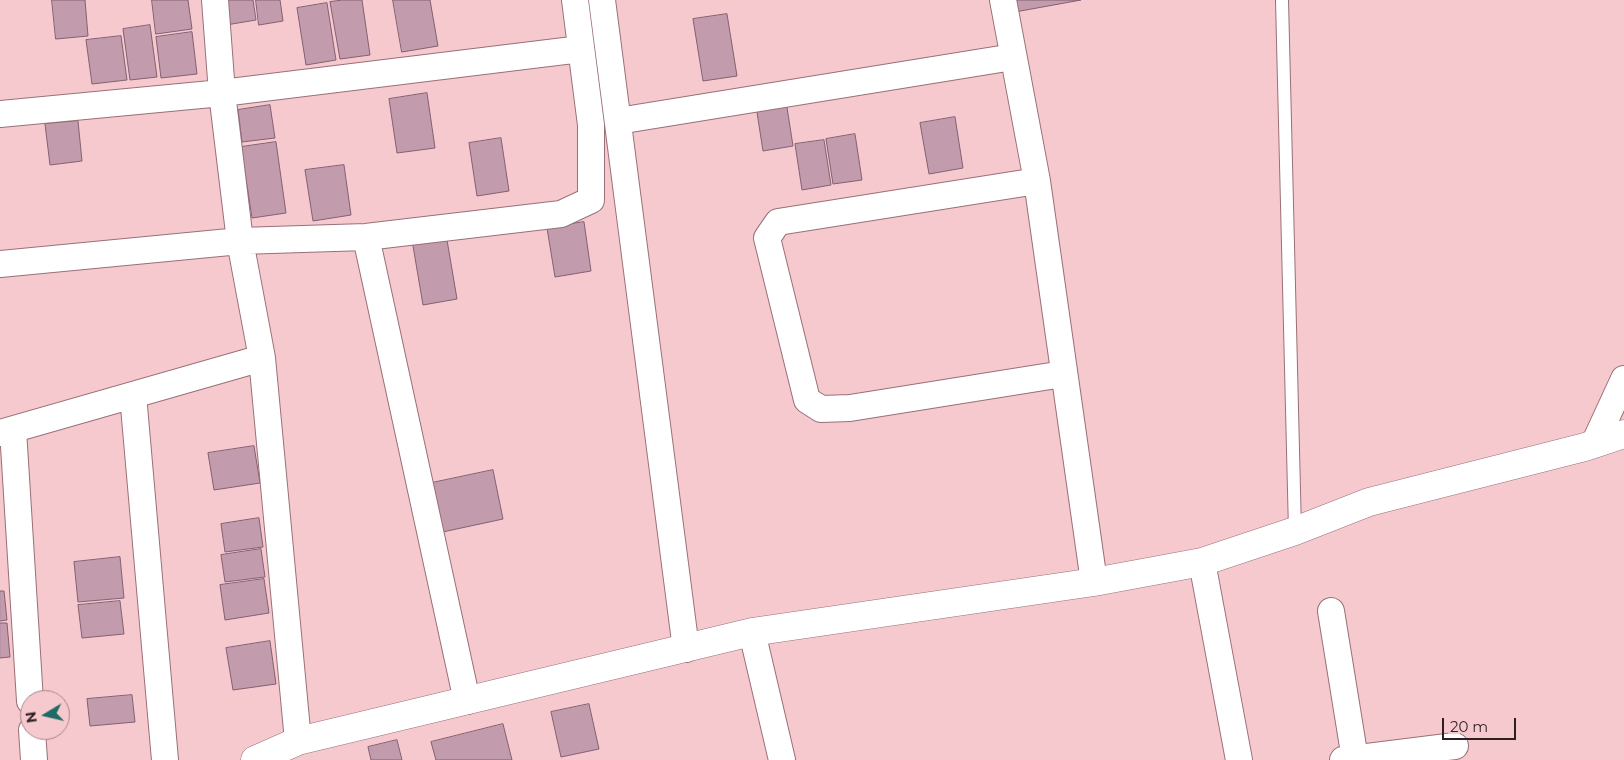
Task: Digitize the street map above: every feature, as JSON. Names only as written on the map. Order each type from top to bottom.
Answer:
[{"type":"street","points":[[215,0],[222,93],[240,241],[262,358],[298,741]]},
{"type":"street","points":[[0,264],[240,241],[366,237],[561,214],[591,200],[591,125],[575,0]]},
{"type":"street","points":[[602,0],[686,648]]},
{"type":"street","points":[[1003,0],[1037,181],[1094,582]]},
{"type":"street","points":[[0,114],[222,93],[581,50]]},
{"type":"street","points":[[618,121],[1013,57]]},
{"type":"street","points":[[1037,181],[778,222],[767,238],[807,400],[821,410],[850,408],[1063,374]]},
{"type":"street","points":[[366,237],[466,701]]},
{"type":"street","points":[[29,690],[6,432],[262,358]]},
{"type":"street","points":[[1594,444],[1624,378]]},
{"type":"street","points":[[133,395],[164,760]]},
{"type":"street","points":[[255,760],[298,741],[752,632],[1094,582],[1202,562],[1295,531],[1369,502],[1594,444],[1624,434]]},
{"type":"street","points":[[1202,562],[1239,760]]},
{"type":"street","points":[[1331,611],[1349,759],[1455,746]]},
{"type":"street","points":[[752,632],[782,760]]},
{"type":"street","points":[[33,740],[34,760]]},
{"type":"lane","points":[[1282,0],[1295,531]]},
{"type":"building","points":[[52,0],[85,0],[88,36],[56,39]]},
{"type":"building","points":[[152,0],[188,0],[192,29],[156,34]]},
{"type":"building","points":[[222,0],[253,0],[256,20],[226,25]]},
{"type":"building","points":[[256,0],[280,0],[283,21],[259,25]]},
{"type":"building","points":[[362,0],[370,55],[340,59],[330,2]]},
{"type":"building","points":[[393,0],[430,0],[438,46],[402,52]]},
{"type":"building","points":[[1013,0],[1081,0],[1015,12]]},
{"type":"building","points":[[327,3],[336,60],[306,65],[297,8]]},
{"type":"building","points":[[727,14],[737,76],[703,81],[693,19]]},
{"type":"building","points":[[150,25],[157,77],[130,80],[123,29]]},
{"type":"building","points":[[192,32],[197,74],[161,78],[156,37]]},
{"type":"building","points":[[121,36],[127,80],[92,84],[86,40]]},
{"type":"building","points":[[427,93],[435,148],[397,153],[389,99]]},
{"type":"building","points":[[786,101],[793,146],[763,151],[756,106]]},
{"type":"building","points":[[270,105],[275,138],[242,142],[238,110]]},
{"type":"building","points":[[955,117],[963,168],[929,174],[920,123]]},
{"type":"building","points":[[78,121],[82,161],[50,165],[45,124]]},
{"type":"building","points":[[855,134],[862,180],[833,184],[826,139]]},
{"type":"building","points":[[501,138],[509,191],[477,196],[469,143]]},
{"type":"building","points":[[824,140],[831,185],[802,190],[795,144]]},
{"type":"building","points":[[276,142],[286,213],[252,218],[241,147]]},
{"type":"building","points":[[344,165],[351,215],[313,221],[305,170]]},
{"type":"building","points":[[584,222],[591,271],[555,277],[547,228]]},
{"type":"building","points":[[446,234],[457,299],[423,305],[412,240]]},
{"type":"building","points":[[254,446],[260,483],[214,490],[208,453]]},
{"type":"building","points":[[493,470],[503,519],[438,533],[427,484]]},
{"type":"building","points":[[259,518],[263,547],[225,552],[221,524]]},
{"type":"building","points":[[261,549],[265,577],[225,582],[221,555]]},
{"type":"building","points":[[120,557],[124,598],[78,602],[74,562]]},
{"type":"building","points":[[264,579],[269,613],[225,620],[220,585]]},
{"type":"building","points":[[0,591],[4,591],[7,620],[0,621]]},
{"type":"building","points":[[120,601],[124,634],[82,638],[78,605]]},
{"type":"building","points":[[0,623],[7,623],[10,657],[0,658]]},
{"type":"building","points":[[270,641],[276,684],[233,690],[226,648]]},
{"type":"building","points":[[132,695],[135,722],[90,726],[87,699]]},
{"type":"building","points":[[589,704],[599,749],[561,757],[551,712]]},
{"type":"building","points":[[503,724],[512,760],[436,760],[431,742]]},
{"type":"building","points":[[397,740],[402,760],[371,760],[368,747]]}]
